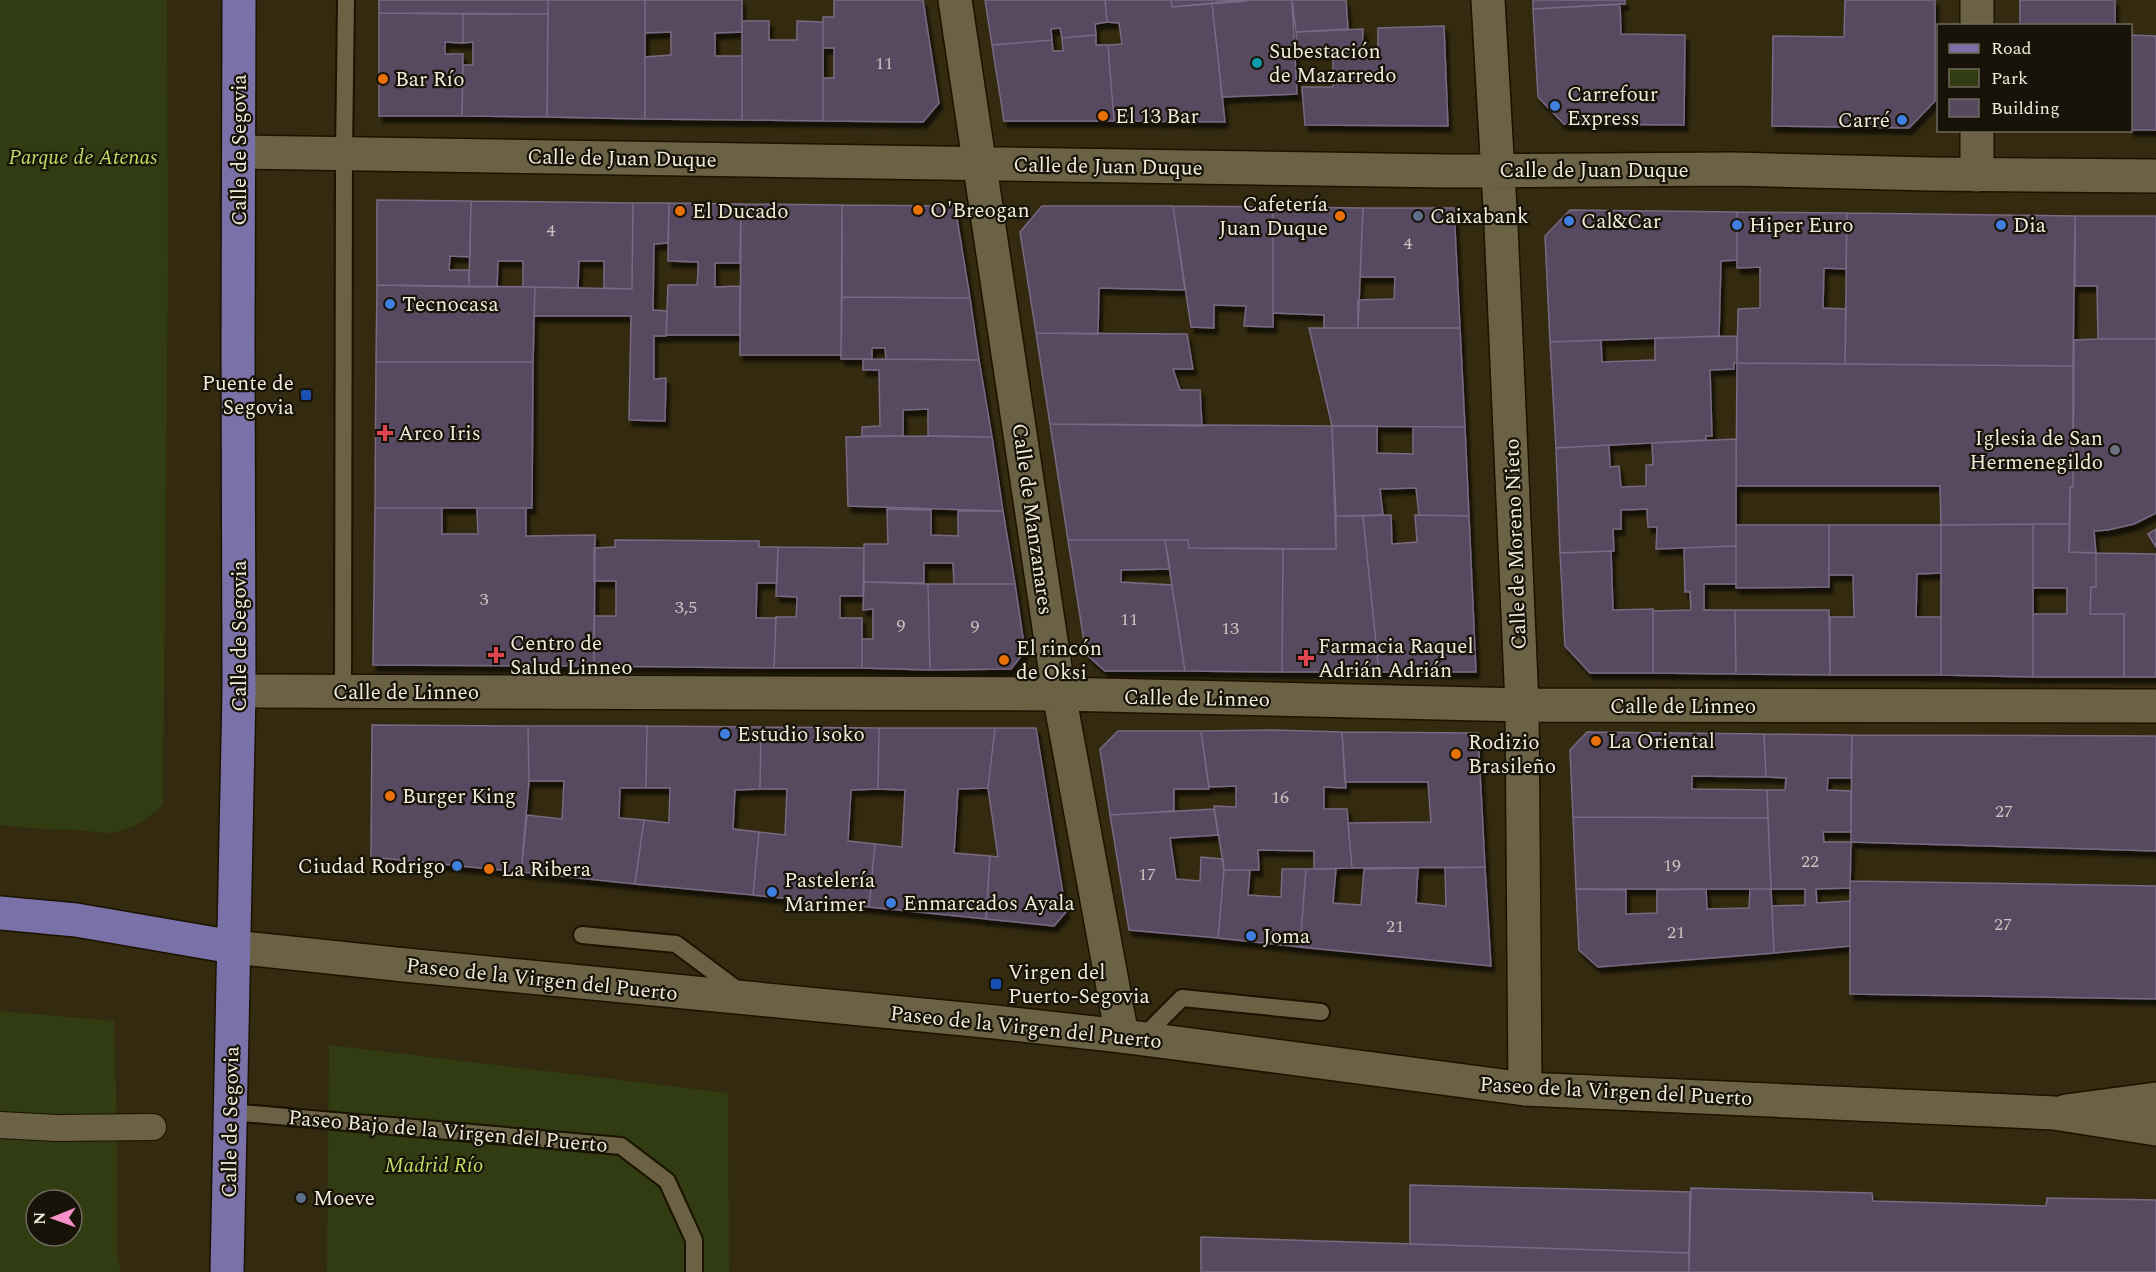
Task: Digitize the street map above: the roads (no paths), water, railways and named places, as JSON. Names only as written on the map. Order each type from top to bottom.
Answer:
[{"type":"main road","name":"Calle de Segovia","points":[[227,1272],[239,691],[239,0]]},
{"type":"main road","name":"Paseo de la Virgen del Puerto","points":[[0,913],[76,920],[233,946]]},
{"type":"street","name":"Calle de Manzanares","points":[[955,0],[1059,694],[1131,1037]]},
{"type":"street","name":"Calle de Moreno Nieto","points":[[1488,0],[1522,705],[1525,1089]]},
{"type":"street","points":[[1977,0],[1977,24]]},
{"type":"street","points":[[1977,132],[1977,175]]},
{"type":"street","name":"Calle de Juan Duque","points":[[239,152],[980,164],[1498,170],[1733,169],[1977,175],[2156,176]]},
{"type":"street","name":"Calle de Linneo","points":[[239,691],[1059,694],[1522,705],[2156,706]]},
{"type":"street","name":"Paseo de la Virgen del Puerto","points":[[233,946],[1131,1037],[1525,1089],[2054,1113],[2156,1129]]},
{"type":"street","name":"Paseo de la Virgen del Puerto","points":[[2054,1113],[2156,1099]]},
{"type":"street","points":[[0,1125],[56,1128],[153,1127]]},
{"type":"lane","points":[[343,692],[346,0]]},
{"type":"lane","points":[[582,935],[676,944],[749,999]]},
{"type":"lane","points":[[1131,1037],[1182,998],[1322,1012]]},
{"type":"lane","name":"Paseo Bajo de la Virgen del Puerto","points":[[230,1112],[621,1146],[666,1181],[694,1240],[694,1272]]},
{"type":"place","name":"Subestación de Mazarredo","points":[[1257,63]]},
{"type":"place","name":"Bar Río","points":[[383,79]]},
{"type":"place","name":"Carrefour Express","points":[[1555,106]]},
{"type":"place","name":"El 13 Bar","points":[[1103,116]]},
{"type":"place","name":"Carré","points":[[1902,120]]},
{"type":"place","name":"O'Breogan","points":[[918,210]]},
{"type":"place","name":"El Ducado","points":[[680,211]]},
{"type":"place","name":"Cafetería Juan Duque","points":[[1340,216]]},
{"type":"place","name":"Caixabank","points":[[1418,216]]},
{"type":"place","name":"Cal&Car","points":[[1569,221]]},
{"type":"place","name":"Hiper Euro","points":[[1737,225]]},
{"type":"place","name":"Dia","points":[[2001,225]]},
{"type":"place","name":"Tecnocasa","points":[[390,304]]},
{"type":"place","name":"Puente de Segovia","points":[[306,395]]},
{"type":"place","name":"Arco Iris","points":[[385,433]]},
{"type":"place","name":"Iglesia de San Hermenegildo","points":[[2115,450]]},
{"type":"place","name":"Centro de Salud Linneo","points":[[496,655]]},
{"type":"place","name":"Farmacia Raquel Adrián Adrián","points":[[1306,658]]},
{"type":"place","name":"El rincón de Oksi","points":[[1004,660]]},
{"type":"place","name":"Estudio Isoko","points":[[725,734]]},
{"type":"place","name":"La Oriental","points":[[1596,741]]},
{"type":"place","name":"Rodizio Brasileño","points":[[1456,754]]},
{"type":"place","name":"Burger King","points":[[390,796]]},
{"type":"place","name":"Ciudad Rodrigo","points":[[457,866]]},
{"type":"place","name":"La Ribera","points":[[489,869]]},
{"type":"place","name":"Pastelería Marimer","points":[[772,892]]},
{"type":"place","name":"Enmarcados Ayala","points":[[891,903]]},
{"type":"place","name":"Joma","points":[[1251,936]]},
{"type":"place","name":"Virgen del Puerto-Segovia","points":[[996,984]]},
{"type":"place","name":"Moeve","points":[[301,1198]]},
{"type":"park label","name":"Parque de Atenas","points":[[83,157]]},
{"type":"park label","name":"Madrid Río","points":[[434,1165]]}]
